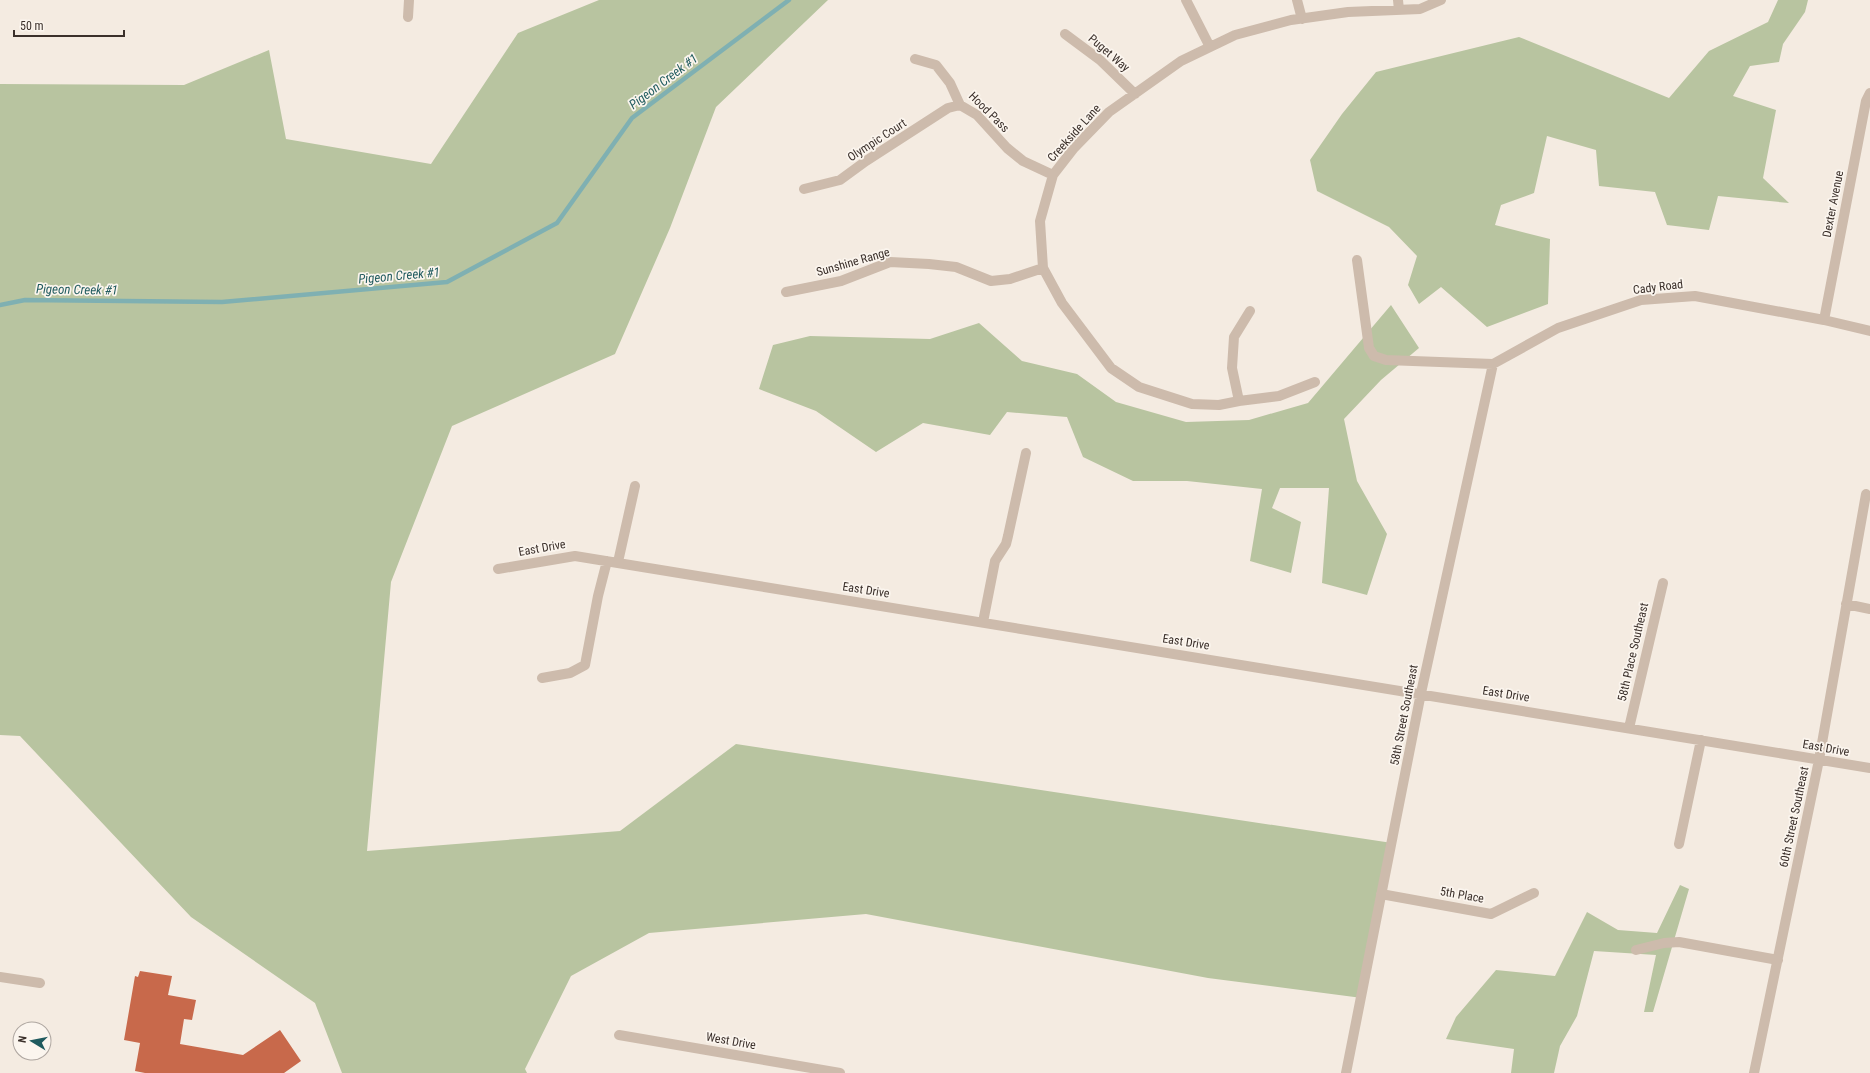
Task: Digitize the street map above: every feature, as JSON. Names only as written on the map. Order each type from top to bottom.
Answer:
[{"type":"street","points":[[408,0],[408,17]]},
{"type":"street","points":[[1186,0],[1210,47]]},
{"type":"street","points":[[1297,0],[1302,18]]},
{"type":"street","name":"Creekside Lane","points":[[1315,382],[1279,396],[1220,405],[1192,404],[1139,387],[1111,368],[1085,336],[1062,303],[1043,268],[1040,221],[1053,175],[1074,148],[1110,112],[1181,61],[1234,35],[1302,18],[1398,5],[1420,9],[1441,0]]},
{"type":"street","name":"Puget Way","points":[[1065,34],[1100,60],[1135,94]]},
{"type":"street","name":"Hood Pass","points":[[915,59],[936,66],[950,83],[960,105],[977,115],[1007,148],[1023,161],[1053,175]]},
{"type":"street","name":"Dexter Avenue","points":[[1824,320],[1866,100],[1870,92]]},
{"type":"street","name":"Olympic Court","points":[[804,189],[840,180],[866,161],[948,108],[960,105]]},
{"type":"street","points":[[1357,260],[1369,348],[1374,356],[1386,360],[1493,364]]},
{"type":"street","name":"Sunshine Range","points":[[786,292],[841,282],[890,262],[956,267],[991,281],[1010,279],[1043,268]]},
{"type":"street","name":"Cady Road","points":[[1493,364],[1558,328],[1641,300],[1695,296],[1824,320],[1870,331]]},
{"type":"street","points":[[1239,401],[1232,368],[1234,337],[1250,311]]},
{"type":"street","name":"58th Street Southeast","points":[[1346,1073],[1421,693],[1493,364]]},
{"type":"street","points":[[984,622],[995,561],[1006,544],[1026,453]]},
{"type":"street","points":[[618,562],[635,486]]},
{"type":"street","name":"60th Street Southeast","points":[[1754,1073],[1819,760],[1866,494]]},
{"type":"street","name":"East Drive","points":[[498,569],[575,556],[618,562],[1870,768]]},
{"type":"street","points":[[542,678],[570,673],[585,665],[598,596],[607,561]]},
{"type":"street","name":"58th Place Southeast","points":[[1629,728],[1662,583]]},
{"type":"street","points":[[1846,604],[1870,610]]},
{"type":"street","points":[[1679,844],[1701,740]]},
{"type":"street","name":"5th Place","points":[[1381,894],[1491,914],[1534,893]]},
{"type":"street","points":[[1636,950],[1664,943],[1678,942],[1778,960]]},
{"type":"street","points":[[0,977],[40,983]]},
{"type":"street","name":"West Drive","points":[[619,1035],[840,1073]]},
{"type":"green space","points":[[599,0],[828,0],[716,107],[670,228],[615,354],[452,426],[391,582],[367,851],[620,831],[736,744],[1392,843],[1362,998],[1208,978],[866,914],[649,933],[571,976],[525,1069],[527,1073],[342,1073],[315,1003],[191,917],[20,736],[0,735],[0,84],[184,85],[269,50],[286,139],[431,164],[518,33]]},
{"type":"green space","points":[[1778,0],[1808,0],[1805,12],[1783,44],[1779,62],[1750,66],[1733,96],[1776,110],[1763,178],[1789,203],[1718,196],[1709,230],[1667,225],[1655,192],[1599,186],[1596,150],[1547,136],[1534,193],[1501,205],[1495,225],[1550,239],[1548,304],[1487,327],[1441,287],[1419,304],[1408,285],[1417,256],[1389,227],[1317,191],[1310,160],[1342,114],[1376,72],[1519,37],[1669,98],[1709,51],[1768,22]]},
{"type":"green space","points":[[1391,305],[1419,348],[1381,380],[1344,419],[1357,481],[1387,534],[1367,595],[1322,583],[1329,488],[1280,488],[1272,508],[1301,522],[1291,573],[1250,561],[1262,489],[1187,481],[1133,481],[1083,457],[1067,417],[1007,412],[990,435],[923,423],[876,452],[816,411],[759,389],[773,345],[810,336],[930,339],[979,323],[1022,361],[1077,374],[1116,402],[1186,422],[1249,420],[1308,403]]},
{"type":"green space","points":[[1680,885],[1689,889],[1653,1012],[1644,1012],[1656,955],[1594,951],[1577,1016],[1560,1046],[1554,1073],[1511,1073],[1514,1049],[1446,1039],[1456,1017],[1496,970],[1555,976],[1587,912],[1618,930],[1657,933]]},
{"type":"building","points":[[140,971],[172,976],[168,995],[196,1000],[192,1020],[184,1019],[180,1044],[243,1055],[280,1030],[301,1061],[284,1073],[145,1073],[135,1071],[140,1043],[124,1040],[135,976],[138,977]]},
{"type":"waterway","name":"Pigeon Creek #1","points":[[0,305],[25,300],[222,302],[447,282],[557,223],[632,118],[789,0]]}]
